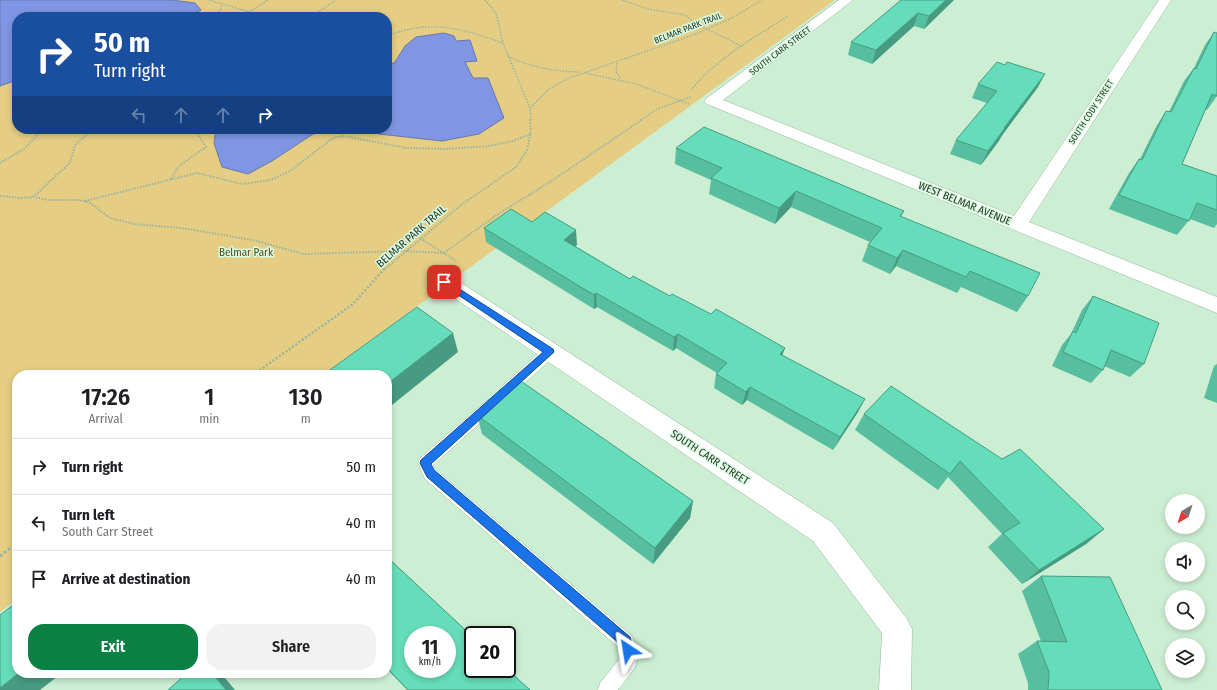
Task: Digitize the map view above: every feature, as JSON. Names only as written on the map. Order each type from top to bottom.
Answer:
[{"type":"street","name":"SOUTH CARR STREET","points":[[712,101],[847,0]]},
{"type":"street","name":"SOUTH CODY STREET","points":[[1018,225],[1165,0]]},
{"type":"street","name":"WEST BELMAR AVENUE","points":[[712,101],[1217,305]]},
{"type":"street","name":"SOUTH CARR STREET","points":[[444,282],[823,532],[897,629],[895,690]]},
{"type":"lane","points":[[550,352],[425,463],[430,474],[626,642],[630,659],[607,690]]},
{"type":"path","points":[[209,0],[250,12],[268,0]]},
{"type":"path","points":[[318,12],[336,0]]},
{"type":"path","name":"BELMAR PARK TRAIL","points":[[260,370],[354,304],[390,263],[461,205],[516,167],[528,150],[530,134],[530,108],[503,43],[496,13],[485,0]]},
{"type":"path","points":[[622,0],[648,9],[685,15],[707,30],[743,47]]},
{"type":"path","name":"BELMAR PARK TRAIL","points":[[530,108],[541,94],[555,84],[582,73],[707,30],[724,23],[762,0]]},
{"type":"path","points":[[219,12],[221,9],[221,4]]},
{"type":"path","points":[[0,196],[85,201],[89,202],[110,218],[134,224],[181,228],[212,233],[257,241],[303,254],[404,251],[444,253],[498,214],[550,182],[657,109],[691,97],[691,91],[694,84],[743,47],[790,15]]},
{"type":"path","points":[[392,34],[404,29],[442,26],[463,29],[503,43]]},
{"type":"path","name":"BELMAR PARK TRAIL","points":[[508,55],[524,65],[541,69],[582,73],[621,80],[679,100]]},
{"type":"path","points":[[617,62],[615,68],[616,75],[621,80]]},
{"type":"path","points":[[0,163],[24,149],[38,134]]},
{"type":"path","points":[[33,197],[70,163],[75,145],[87,134]]},
{"type":"path","points":[[171,180],[179,166],[206,147],[197,134]]},
{"type":"path","points":[[85,201],[197,173],[242,184],[271,180],[290,171],[333,138],[344,136],[406,148],[446,149],[489,146],[513,141],[530,134]]},
{"type":"path","points":[[420,238],[444,253]]},
{"type":"path","points":[[0,556],[12,547]]},
{"type":"green space","name":"Belmar Park","points":[[0,0],[835,0],[330,370],[12,370],[12,603],[0,612]]},
{"type":"water","points":[[0,0],[172,0],[195,3],[201,10],[197,12],[12,12],[12,82],[0,86]]},
{"type":"water","points":[[444,33],[454,36],[456,41],[470,40],[477,61],[465,62],[473,78],[488,78],[504,118],[479,134],[442,141],[379,134],[392,134],[392,64],[395,62],[405,46],[416,37]]},
{"type":"water","points":[[215,134],[313,134],[272,161],[248,174],[222,167],[214,143]]},
{"type":"building","points":[[901,0],[946,0],[929,16],[918,13],[876,50],[851,42]]},
{"type":"building","points":[[1214,32],[1217,33],[1217,96],[1212,94],[1182,164],[1217,176],[1217,210],[1197,203],[1189,221],[1119,195],[1139,159],[1142,160],[1166,111],[1171,112],[1194,68],[1196,69]]},
{"type":"building","points":[[997,62],[1005,65],[1007,62],[1045,74],[988,151],[956,140],[997,91],[978,84]]},
{"type":"building","points":[[704,127],[904,211],[900,216],[1040,273],[1028,296],[970,271],[966,277],[903,250],[897,258],[868,245],[882,228],[796,191],[779,208],[711,178],[722,168],[676,148]]},
{"type":"building","points":[[511,209],[532,222],[545,212],[576,230],[564,240],[630,279],[633,276],[670,296],[672,294],[711,314],[716,309],[785,348],[780,354],[865,399],[840,437],[750,387],[746,392],[716,374],[727,363],[678,334],[674,337],[596,293],[594,295],[484,228]]},
{"type":"building","points":[[1093,296],[1159,323],[1144,364],[1111,350],[1103,370],[1063,352],[1073,331],[1076,333]]},
{"type":"building","points":[[417,307],[453,333],[392,380],[392,370],[330,370]]},
{"type":"building","points":[[518,379],[693,501],[655,548],[477,415]]},
{"type":"building","points":[[891,386],[1002,459],[1020,449],[1104,529],[1039,570],[1003,533],[1020,523],[960,461],[950,474],[864,414]]},
{"type":"building","points":[[392,562],[464,629],[464,678],[516,677],[530,690],[408,690],[392,673]]},
{"type":"building","points":[[1041,576],[1110,577],[1162,690],[1048,690],[1049,672],[1037,641],[1067,642]]},
{"type":"building","points":[[12,606],[13,678],[0,688],[0,615]]},
{"type":"building","points":[[181,678],[216,678],[226,690],[168,690]]},
{"type":"route","points":[[444,282],[550,352],[425,463],[430,474],[626,642],[628,650]]}]
